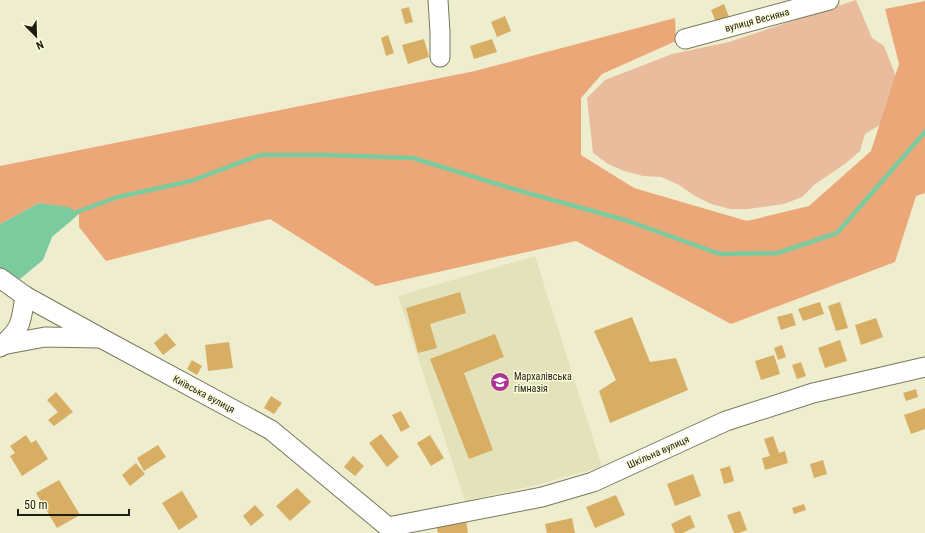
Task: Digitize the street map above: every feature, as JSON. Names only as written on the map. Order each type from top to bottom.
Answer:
[{"type":"street","points":[[438,0],[440,57]]},
{"type":"street","name":"вулиця Весняна","points":[[684,39],[829,0]]},
{"type":"street","name":"Київська вулиця","points":[[0,278],[25,296],[271,430],[391,530]]},
{"type":"street","points":[[1,346],[13,335],[21,323],[25,296]]},
{"type":"street","points":[[1,346],[44,337],[101,338]]},
{"type":"street","name":"Шкільна вулиця","points":[[391,530],[542,497],[593,482],[726,421],[813,393],[925,367]]},
{"type":"shaded area","points":[[856,0],[872,38],[884,46],[902,92],[891,118],[865,134],[860,151],[845,164],[814,185],[802,197],[784,204],[748,209],[730,209],[711,204],[695,196],[679,185],[661,177],[643,176],[624,171],[608,164],[593,153],[587,98],[605,80],[672,54],[729,42]]},
{"type":"shaded area","points":[[925,1],[925,193],[916,196],[895,262],[731,324],[576,241],[376,286],[270,219],[106,261],[79,227],[79,214],[39,203],[0,224],[0,166],[475,71],[675,18],[676,41],[602,74],[581,98],[581,155],[634,188],[747,221],[809,206],[871,151],[899,64],[885,9]]},
{"type":"shaded area","points":[[39,203],[69,207],[79,214],[52,237],[43,260],[20,279],[0,271],[0,224]]},
{"type":"shaded area","name":"Мархалівська гімназія","points":[[535,256],[602,467],[536,485],[465,501],[398,296]]},
{"type":"building","points":[[724,4],[729,17],[716,22],[711,10]]},
{"type":"building","points":[[409,7],[413,22],[405,24],[401,9]]},
{"type":"building","points":[[505,16],[511,31],[497,37],[491,22]]},
{"type":"building","points":[[388,35],[394,53],[386,56],[381,38]]},
{"type":"building","points":[[424,39],[429,57],[408,64],[402,45]]},
{"type":"building","points":[[492,39],[497,52],[474,59],[470,46]]},
{"type":"building","points":[[460,292],[466,313],[430,324],[437,348],[418,353],[406,308]]},
{"type":"building","points":[[820,302],[824,314],[803,321],[798,309]]},
{"type":"building","points":[[840,302],[848,328],[836,331],[828,306]]},
{"type":"building","points":[[792,313],[796,325],[781,330],[777,317]]},
{"type":"building","points":[[632,317],[650,362],[676,358],[688,390],[610,423],[599,391],[616,380],[594,331]]},
{"type":"building","points":[[876,318],[883,337],[861,345],[855,325]]},
{"type":"building","points":[[166,333],[176,345],[163,355],[154,343]]},
{"type":"building","points":[[495,334],[504,357],[464,373],[493,450],[469,459],[430,359]]},
{"type":"building","points":[[840,340],[847,361],[825,368],[818,348]]},
{"type":"building","points":[[229,342],[233,368],[208,371],[205,345]]},
{"type":"building","points":[[782,345],[786,357],[778,360],[774,348]]},
{"type":"building","points":[[774,355],[780,374],[761,380],[755,361]]},
{"type":"building","points":[[192,360],[202,366],[197,375],[187,369]]},
{"type":"building","points":[[801,362],[806,376],[797,379],[792,365]]},
{"type":"building","points":[[916,389],[918,397],[906,401],[903,393]]},
{"type":"building","points":[[56,392],[73,412],[54,426],[48,420],[58,412],[47,400]]},
{"type":"building","points":[[271,396],[282,403],[274,414],[264,408]]},
{"type":"building","points":[[925,408],[925,429],[911,434],[904,415]]},
{"type":"building","points":[[401,411],[410,427],[401,432],[392,415]]},
{"type":"building","points":[[381,434],[399,457],[387,467],[369,443]]},
{"type":"building","points":[[26,435],[31,443],[36,440],[48,459],[22,476],[10,456],[15,453],[10,446]]},
{"type":"building","points":[[430,435],[444,458],[431,466],[417,443]]},
{"type":"building","points":[[773,436],[779,453],[785,451],[788,463],[765,470],[762,458],[770,456],[764,439]]},
{"type":"building","points":[[158,445],[166,457],[144,471],[137,458]]},
{"type":"building","points":[[353,456],[364,466],[355,476],[344,467]]},
{"type":"building","points":[[823,460],[827,474],[814,478],[810,464]]},
{"type":"building","points":[[136,463],[145,474],[130,486],[122,475]]},
{"type":"building","points":[[730,466],[734,481],[724,484],[720,469]]},
{"type":"building","points":[[693,474],[701,496],[675,506],[667,484]]},
{"type":"building","points":[[59,480],[80,515],[57,528],[36,493]]},
{"type":"building","points":[[297,488],[311,502],[290,521],[276,506]]},
{"type":"building","points":[[182,491],[198,517],[179,530],[162,503]]},
{"type":"building","points":[[616,495],[625,515],[595,528],[586,507]]},
{"type":"building","points":[[804,504],[806,510],[794,514],[792,508]]},
{"type":"building","points":[[255,505],[264,515],[251,526],[243,516]]},
{"type":"building","points":[[740,511],[747,530],[734,533],[727,515]]},
{"type":"building","points":[[690,515],[695,527],[683,533],[675,533],[671,524]]},
{"type":"building","points":[[572,518],[575,533],[547,533],[545,524]]},
{"type":"building","points":[[466,520],[468,533],[438,533],[436,525]]},
{"type":"waterway","points":[[71,214],[118,197],[191,181],[260,155],[328,155],[413,158],[517,190],[625,220],[720,254],[778,253],[837,233],[925,132]]},
{"type":"place","name":"Мархалівська гімназія","points":[[500,382]]}]
